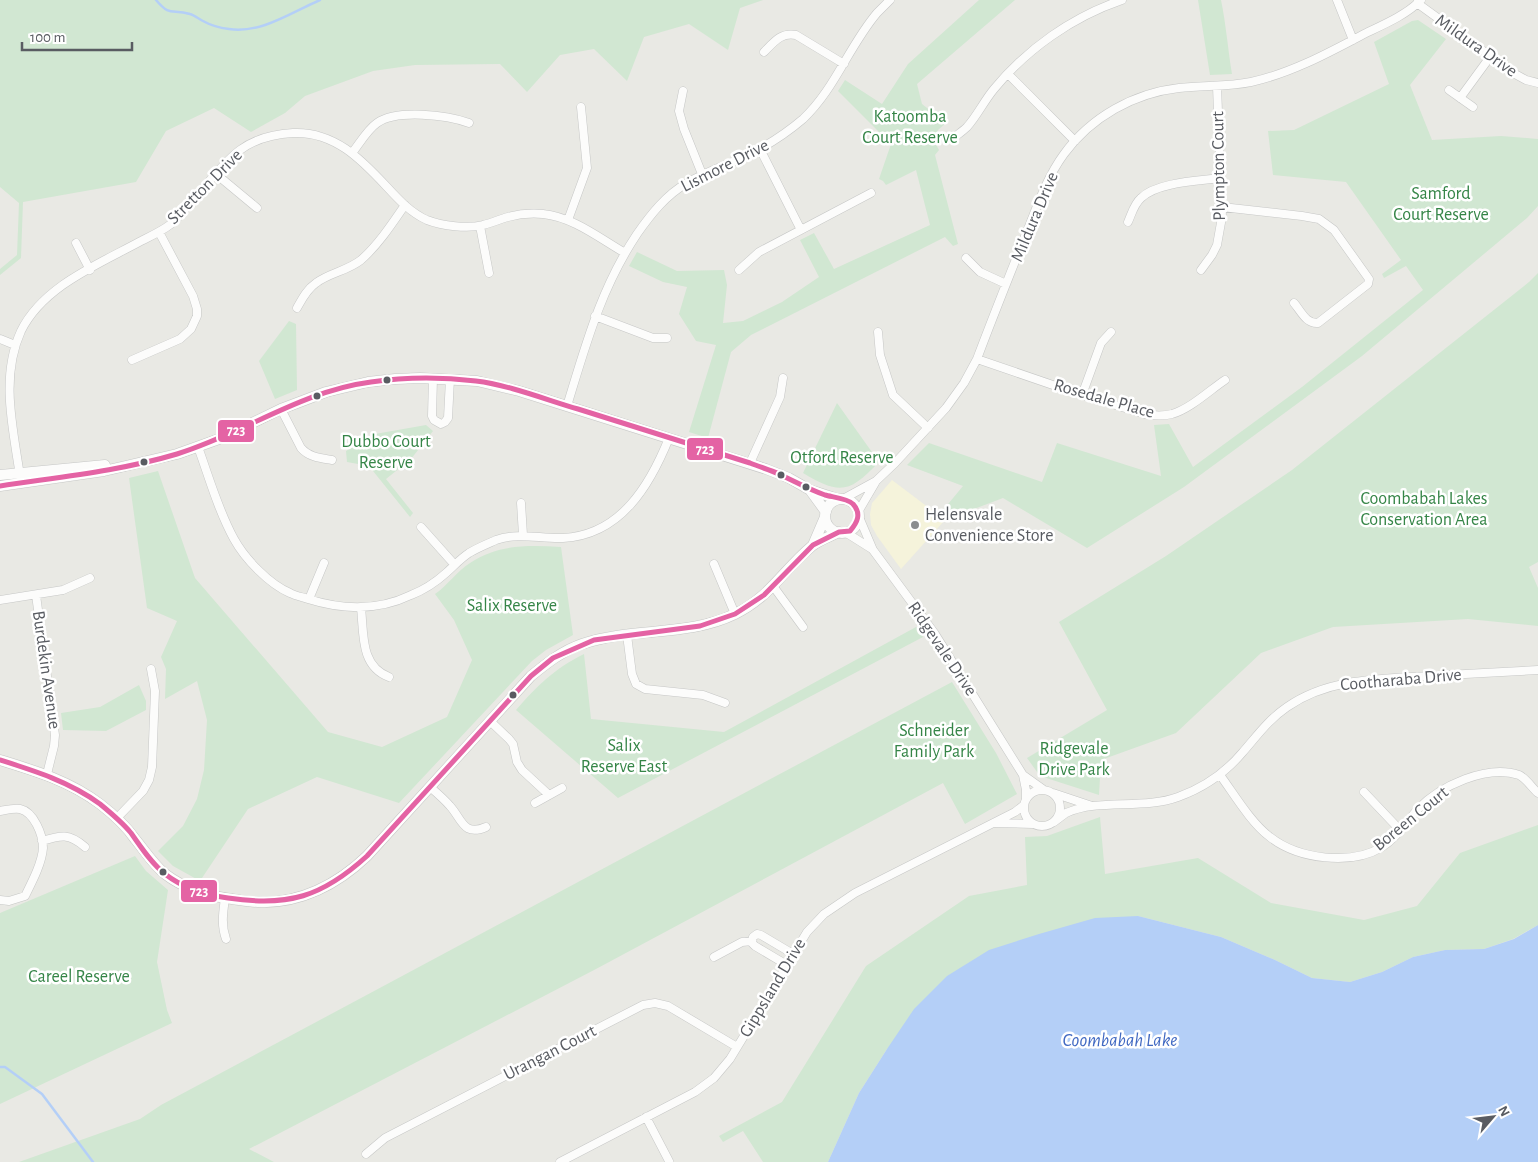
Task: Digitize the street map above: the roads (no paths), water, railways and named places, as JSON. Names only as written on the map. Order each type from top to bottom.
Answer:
[{"type":"street","name":"Lismore Drive","points":[[567,406],[595,316],[605,291],[625,253],[644,223],[668,196],[702,174],[760,149],[780,137],[804,117],[817,103],[877,13],[890,0]]},
{"type":"street","points":[[952,139],[967,127],[989,95],[1027,55],[1056,33],[1095,11],[1122,0]]},
{"type":"street","points":[[1337,0],[1353,40]]},
{"type":"street","name":"Mildura Drive","points":[[859,514],[876,481],[928,428],[956,395],[977,359],[1045,185],[1065,153],[1075,141],[1104,116],[1147,94],[1174,89],[1250,82],[1281,74],[1397,18],[1419,2],[1490,57],[1526,80],[1538,83]]},
{"type":"street","points":[[764,52],[783,35],[796,35],[844,64]]},
{"type":"street","points":[[1460,98],[1490,57]]},
{"type":"street","points":[[1008,74],[1075,141]]},
{"type":"street","name":"Plympton Court","points":[[1200,270],[1212,255],[1220,232],[1222,207],[1217,86]]},
{"type":"street","points":[[1449,90],[1473,107]]},
{"type":"street","points":[[683,91],[679,111],[702,174]]},
{"type":"street","points":[[568,220],[587,168],[581,107]]},
{"type":"street","points":[[352,153],[377,123],[393,116],[430,115],[469,123]]},
{"type":"street","name":"Stretton Drive","points":[[20,478],[8,388],[10,362],[15,345],[29,317],[52,292],[75,277],[159,232],[172,223],[226,163],[240,150],[254,142],[279,134],[295,133],[312,134],[330,139],[363,161],[405,205],[420,216],[440,224],[480,226],[510,216],[544,214],[568,220],[625,253]]},
{"type":"street","points":[[760,149],[801,230]]},
{"type":"street","points":[[216,174],[257,208]]},
{"type":"street","points":[[1128,222],[1135,205],[1152,190],[1161,186],[1221,178]]},
{"type":"street","points":[[739,270],[759,252],[871,193]]},
{"type":"street","points":[[298,308],[305,294],[314,284],[323,278],[350,267],[367,254],[405,205]]},
{"type":"street","points":[[1222,207],[1319,219],[1334,230],[1369,279],[1368,284],[1318,324],[1312,324],[1307,320],[1294,303]]},
{"type":"street","points":[[480,226],[489,273]]},
{"type":"street","points":[[132,360],[180,339],[191,329],[197,316],[193,296],[159,232]]},
{"type":"street","points":[[76,243],[90,270]]},
{"type":"street","points":[[966,258],[980,272],[1006,284]]},
{"type":"street","points":[[595,316],[652,338],[667,338]]},
{"type":"street","points":[[878,332],[880,355],[893,395],[928,428]]},
{"type":"street","points":[[1082,395],[1101,343],[1111,332]]},
{"type":"street","points":[[0,339],[15,345]]},
{"type":"street","name":"Rosedale Place","points":[[977,359],[1082,395],[1145,414],[1163,416],[1184,409],[1225,380]]},
{"type":"street","points":[[433,378],[433,418],[441,424],[446,422],[448,418],[450,379]]},
{"type":"street","points":[[0,475],[20,478],[104,472],[198,447],[246,427],[281,409],[344,387],[395,379],[433,378],[478,381],[534,395],[750,463],[777,473],[810,490],[853,503],[859,514],[854,527],[813,545],[764,596],[735,614],[700,626],[609,637],[584,643],[553,658],[531,676],[353,870],[326,887],[297,898],[259,902],[225,898],[196,891],[168,876],[151,860],[117,818],[88,795],[70,784],[47,774],[0,760]]},
{"type":"street","points":[[750,463],[780,397],[783,378]]},
{"type":"street","points":[[281,409],[304,452],[316,458],[332,460]]},
{"type":"street","points":[[198,447],[234,539],[252,564],[290,593],[325,604],[361,608],[388,603],[412,595],[432,584],[469,553],[499,539],[523,535],[565,538],[589,532],[612,522],[635,502],[660,459],[669,438]]},
{"type":"street","points":[[0,486],[20,478]]},
{"type":"street","name":"Mildura Drive","points":[[840,499],[876,481]]},
{"type":"street","points":[[810,490],[830,527],[842,532]]},
{"type":"street","points":[[813,545],[830,504],[840,499]]},
{"type":"street","points":[[521,503],[523,535]]},
{"type":"street","name":"Ridgevale Drive","points":[[859,514],[873,550],[935,634],[1023,775],[1026,790],[1025,802]]},
{"type":"street","points":[[421,527],[454,564]]},
{"type":"street","name":"Ridgevale Drive","points":[[842,532],[873,550]]},
{"type":"street","points":[[309,599],[324,563]]},
{"type":"street","points":[[714,564],[735,614]]},
{"type":"street","points":[[0,600],[64,590],[90,578]]},
{"type":"street","points":[[773,586],[802,627]]},
{"type":"street","name":"Burdekin Avenue","points":[[36,595],[55,735],[47,774]]},
{"type":"street","points":[[361,608],[367,656],[375,668],[389,677]]},
{"type":"street","points":[[627,635],[632,674],[636,684],[645,689],[703,695],[725,703]]},
{"type":"street","points":[[117,818],[143,791],[149,780],[152,767],[155,691],[151,669]]},
{"type":"street","name":"Cootharaba Drive","points":[[1054,822],[1065,814],[1094,806],[1164,801],[1194,790],[1220,775],[1273,717],[1294,703],[1337,684],[1356,681],[1538,670]]},
{"type":"street","points":[[490,721],[513,744],[517,762],[522,770],[549,795]]},
{"type":"street","name":"Boreen Court","points":[[1220,775],[1261,830],[1277,843],[1299,852],[1327,858],[1355,857],[1381,847],[1392,840],[1419,808],[1438,792],[1460,781],[1489,773],[1509,773],[1521,776],[1538,793]]},
{"type":"street","name":"Ridgevale Drive","points":[[1023,775],[1048,792]]},
{"type":"street","points":[[430,787],[451,807],[462,824],[468,829],[474,830],[486,827]]},
{"type":"street","points":[[535,803],[562,788]]},
{"type":"street","points":[[1034,792],[1048,792],[1055,796],[1060,807],[1058,818],[1044,826],[1033,824],[1025,816],[1025,802],[1034,792]]},
{"type":"street","name":"Cootharaba Drive","points":[[1048,792],[1094,806]]},
{"type":"street","points":[[1364,792],[1400,830]]},
{"type":"street","name":"Gippsland Drive","points":[[560,1162],[704,1087],[714,1078],[737,1047],[793,954],[814,924],[824,914],[844,899],[1015,812],[1025,802]]},
{"type":"street","points":[[0,811],[20,809],[30,814],[37,826],[43,848],[40,863],[25,896],[9,901],[0,900]]},
{"type":"street","name":"Gippsland Drive","points":[[994,823],[1033,824]]},
{"type":"street","points":[[42,841],[60,835],[70,837],[84,847]]},
{"type":"street","points":[[225,898],[222,920],[226,939]]},
{"type":"street","points":[[752,941],[755,935],[762,935],[793,954]]},
{"type":"street","points":[[714,957],[742,942],[752,941]]},
{"type":"street","points":[[752,941],[755,946],[786,965]]},
{"type":"street","name":"Urangan Court","points":[[366,1154],[385,1138],[643,1005],[655,1003],[668,1006],[737,1047]]},
{"type":"street","points":[[646,1117],[669,1161]]},
{"type":"water","name":"Coombabah Lake","points":[[1138,916],[1221,937],[1312,978],[1350,982],[1382,972],[1413,957],[1445,950],[1484,949],[1514,939],[1538,925],[1538,1162],[828,1162],[859,1093],[887,1049],[914,1009],[947,976],[989,950],[1039,934],[1095,918]]},
{"type":"waterway","points":[[156,0],[169,11],[184,12],[219,27],[241,30],[276,21],[320,0]]},
{"type":"waterway","points":[[0,1067],[5,1067],[42,1094],[93,1162]]},
{"type":"place","name":"Helensvale Convenience Store","points":[[915,525]]},
{"type":"park label","name":"Katoomba Court Reserve","points":[[910,127]]},
{"type":"park label","name":"Samford Court Reserve","points":[[1441,204]]},
{"type":"park label","name":"Dubbo Court Reserve","points":[[386,452]]},
{"type":"park label","name":"Otford Reserve","points":[[842,458]]},
{"type":"park label","name":"Coombabah Lakes Conservation Area","points":[[1424,509]]},
{"type":"park label","name":"Salix Reserve","points":[[512,606]]},
{"type":"park label","name":"Schneider Family Park","points":[[934,741]]},
{"type":"park label","name":"Salix Reserve East","points":[[624,756]]},
{"type":"park label","name":"Ridgevale Drive Park","points":[[1074,760]]},
{"type":"park label","name":"Careel Reserve","points":[[79,977]]}]
